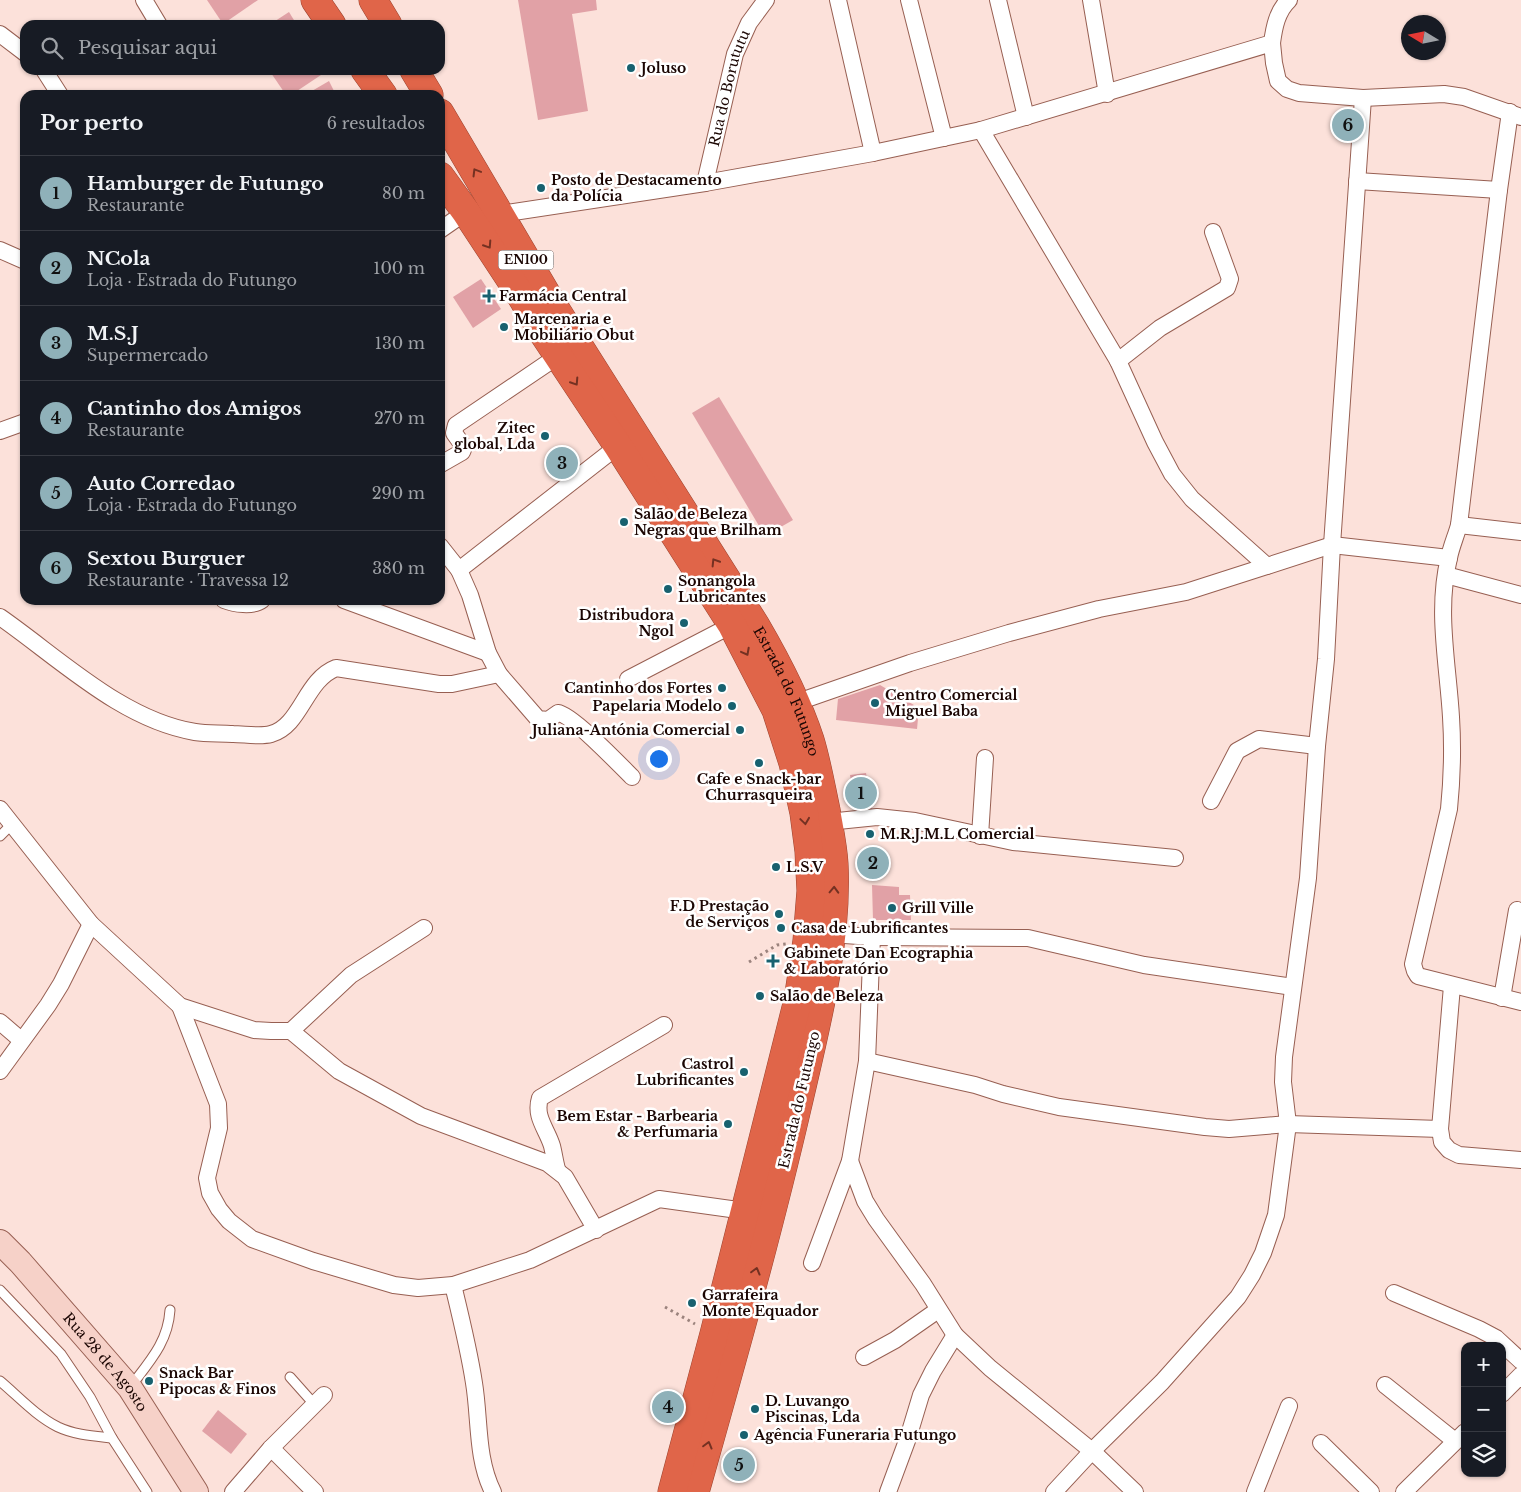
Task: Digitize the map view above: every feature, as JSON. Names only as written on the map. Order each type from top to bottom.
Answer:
[{"type":"highway","points":[[315,0],[329,20]]},
{"type":"highway","points":[[368,75],[379,90]]},
{"type":"highway","points":[[417,75],[426,90]]},
{"type":"highway","name":"Estrada do Futungo","points":[[445,121],[501,214],[552,305],[775,658],[796,703],[809,738],[818,770],[828,822],[834,862],[819,937],[798,1000],[672,1492]]},
{"type":"highway","name":"Estrada do Futungo","points":[[445,183],[466,212],[618,446],[732,625],[776,710],[792,763],[804,814],[809,851],[811,891],[819,937],[820,1006],[779,1187],[696,1492]]},
{"type":"main road","name":"Rua 28 de Agosto","points":[[0,1242],[20,1262],[130,1388],[196,1492]]},
{"type":"street","points":[[144,0],[156,20]]},
{"type":"street","name":"Rua do Borututu","points":[[705,183],[735,54],[749,23],[766,0]]},
{"type":"street","points":[[838,0],[873,153]]},
{"type":"street","points":[[909,0],[944,138]]},
{"type":"street","points":[[998,0],[1026,117]]},
{"type":"street","points":[[1091,0],[1107,94]]},
{"type":"street","points":[[1288,0],[1274,26],[1272,43],[1278,81],[1287,89],[1299,93],[1363,98],[1444,94],[1464,97],[1516,114],[1499,190],[1459,525],[1446,575],[1443,614],[1451,718],[1449,809],[1413,964],[1418,976],[1521,1002]]},
{"type":"street","points":[[0,34],[20,49]]},
{"type":"street","points":[[501,214],[705,183],[873,153],[981,130],[1107,94],[1272,43]]},
{"type":"street","points":[[47,75],[57,90]]},
{"type":"street","points":[[1054,1492],[1092,1451],[1162,1382],[1238,1297],[1252,1275],[1263,1252],[1276,1215],[1288,1124],[1283,1082],[1284,1057],[1308,878],[1317,746],[1326,659],[1332,545],[1363,98]]},
{"type":"street","points":[[981,130],[1118,361],[1155,442],[1172,474],[1192,499],[1267,566]]},
{"type":"street","points":[[1357,181],[1499,190]]},
{"type":"street","points":[[445,227],[466,212]]},
{"type":"street","points":[[1118,361],[1160,328],[1227,288],[1230,279],[1213,232]]},
{"type":"street","points":[[0,250],[20,259]]},
{"type":"street","points":[[445,462],[462,452],[464,448],[454,433],[456,425],[558,356]]},
{"type":"street","points":[[0,431],[20,424]]},
{"type":"street","points":[[459,570],[618,446]]},
{"type":"street","points":[[1459,525],[1521,532]]},
{"type":"street","points":[[796,703],[910,663],[1009,633],[1099,608],[1186,592],[1332,545],[1449,558]]},
{"type":"street","points":[[445,552],[459,570],[470,595],[488,653],[499,674],[538,718],[548,720],[561,713],[599,745],[632,777]]},
{"type":"street","points":[[1446,575],[1521,596]]},
{"type":"street","points":[[358,605],[488,653]]},
{"type":"street","points":[[0,617],[92,685],[146,717],[196,733],[270,735],[285,728],[316,683],[326,672],[336,668],[439,684],[452,684],[499,674]]},
{"type":"street","points":[[628,679],[732,625]]},
{"type":"street","points":[[1211,801],[1237,750],[1259,739],[1317,746]]},
{"type":"street","points":[[980,836],[985,758]]},
{"type":"street","points":[[0,809],[6,830],[91,924],[180,1006],[254,1030],[271,1032],[291,1031],[351,975],[424,928]]},
{"type":"street","points":[[828,822],[877,817],[915,822],[1013,842],[1176,858]]},
{"type":"street","points":[[1502,998],[1517,910]]},
{"type":"street","points":[[0,1071],[61,984],[91,924]]},
{"type":"street","points":[[819,937],[1028,938],[1144,965],[1293,987]]},
{"type":"street","points":[[812,1263],[850,1161],[868,1061],[872,937]]},
{"type":"street","points":[[1452,986],[1440,1129],[1442,1142],[1449,1150],[1458,1155],[1521,1160]]},
{"type":"street","points":[[180,1006],[218,1104],[219,1128],[208,1167],[207,1178],[210,1193],[219,1209],[229,1221],[252,1239],[313,1261],[394,1285],[418,1288],[453,1285],[530,1260],[659,1199],[745,1211]]},
{"type":"street","points":[[0,1022],[21,1040]]},
{"type":"street","points":[[557,1170],[552,1145],[538,1114],[540,1098],[664,1025]]},
{"type":"street","points":[[291,1031],[339,1071],[421,1116],[548,1163],[565,1177],[596,1230]]},
{"type":"street","points":[[868,1061],[975,1085],[1003,1094],[1058,1107],[1205,1127],[1229,1129],[1288,1124],[1440,1129]]},
{"type":"street","points":[[850,1161],[865,1201],[923,1284],[955,1335],[990,1368],[1092,1451],[1135,1492]]},
{"type":"street","points":[[453,1285],[475,1384],[481,1456],[493,1492]]},
{"type":"street","points":[[1394,1293],[1496,1338],[1521,1361]]},
{"type":"street","points":[[864,1357],[895,1340],[938,1310]]},
{"type":"street","points":[[888,1492],[921,1395],[955,1335]]},
{"type":"street","points":[[1506,1390],[1521,1375]]},
{"type":"street","points":[[1384,1385],[1460,1436],[1404,1492]]},
{"type":"street","points":[[233,1492],[271,1448],[319,1400]]},
{"type":"street","points":[[1255,1492],[1290,1406]]},
{"type":"street","points":[[1321,1443],[1371,1492]]},
{"type":"street","points":[[271,1448],[315,1492]]},
{"type":"lane","points":[[0,1290],[61,1354],[147,1492]]},
{"type":"lane","points":[[130,1388],[165,1338],[170,1310]]},
{"type":"lane","points":[[290,1377],[319,1400]]},
{"type":"lane","points":[[0,1381],[39,1415],[60,1428],[86,1435],[112,1438]]},
{"type":"path","points":[[749,962],[777,946],[819,937]]},
{"type":"path","points":[[665,1307],[714,1334]]},
{"type":"building","points":[[207,0],[258,0],[229,20],[220,20]]},
{"type":"building","points":[[518,0],[596,0],[597,10],[572,14],[588,111],[538,120]]},
{"type":"building","points":[[289,12],[294,20],[277,20]]},
{"type":"building","points":[[272,75],[321,75],[298,90],[283,90]]},
{"type":"building","points":[[329,81],[334,90],[314,90]]},
{"type":"building","points":[[481,279],[501,309],[473,328],[453,297]]},
{"type":"building","points":[[719,397],[793,520],[765,536],[692,413]]},
{"type":"building","name":"Centro Comercial Miguel Baba","points":[[880,685],[919,708],[917,729],[836,720],[838,699]]},
{"type":"building","points":[[866,773],[872,810],[856,813],[850,775]]},
{"type":"building","name":"Grill Ville","points":[[872,885],[899,887],[899,895],[910,895],[911,920],[873,920]]},
{"type":"building","points":[[218,1410],[247,1434],[231,1454],[202,1431]]},
{"type":"place","name":"Joluso","points":[[631,68]]},
{"type":"place","name":"Sextou Burguer","points":[[1348,125]]},
{"type":"place","name":"Posto de Destacamento da Polícia","points":[[541,188]]},
{"type":"place","name":"Farmácia Central","points":[[489,296]]},
{"type":"place","name":"Marcenaria e Mobiliário Obut","points":[[504,327]]},
{"type":"place","name":"Zitec global, Lda","points":[[545,436]]},
{"type":"place","name":"M.S.J","points":[[562,463]]},
{"type":"place","name":"Salão de Beleza Negras que Brilham","points":[[624,522]]},
{"type":"place","name":"Sonangola Lubricantes","points":[[668,589]]},
{"type":"place","name":"Distribudora Ngol","points":[[684,623]]},
{"type":"place","name":"Cantinho dos Fortes","points":[[722,688]]},
{"type":"place","name":"Centro Comercial Miguel Baba","points":[[875,703]]},
{"type":"place","name":"Papelaria Modelo","points":[[732,706]]},
{"type":"place","name":"Juliana-Antónia Comercial","points":[[740,730]]},
{"type":"place","name":"Cafe e Snack-bar Churrasqueira","points":[[759,763]]},
{"type":"place","name":"Hamburger de Futungo","points":[[861,793]]},
{"type":"place","name":"M.R.J.M.L Comercial","points":[[870,834]]},
{"type":"place","name":"NCola","points":[[873,863]]},
{"type":"place","name":"L.S.V","points":[[776,867]]},
{"type":"place","name":"Grill Ville","points":[[892,908]]},
{"type":"place","name":"F.D Prestação de Serviços","points":[[779,914]]},
{"type":"place","name":"Casa de Lubrificantes","points":[[781,928]]},
{"type":"place","name":"Gabinete Dan Ecographia & Laboratório","points":[[773,961]]},
{"type":"place","name":"Salão de Beleza","points":[[760,996]]},
{"type":"place","name":"Castrol Lubrificantes","points":[[744,1072]]},
{"type":"place","name":"Bem Estar - Barbearia & Perfumaria","points":[[728,1124]]},
{"type":"place","name":"Garrafeira Monte Equador","points":[[692,1303]]},
{"type":"place","name":"Snack Bar Pipocas & Finos","points":[[149,1381]]},
{"type":"place","name":"Cantinho dos Amigos","points":[[668,1407]]},
{"type":"place","name":"D. Luvango Piscinas, Lda","points":[[755,1409]]},
{"type":"place","name":"Agência Funeraria Futungo","points":[[744,1435]]},
{"type":"place","name":"Auto Corredao","points":[[739,1465]]}]
